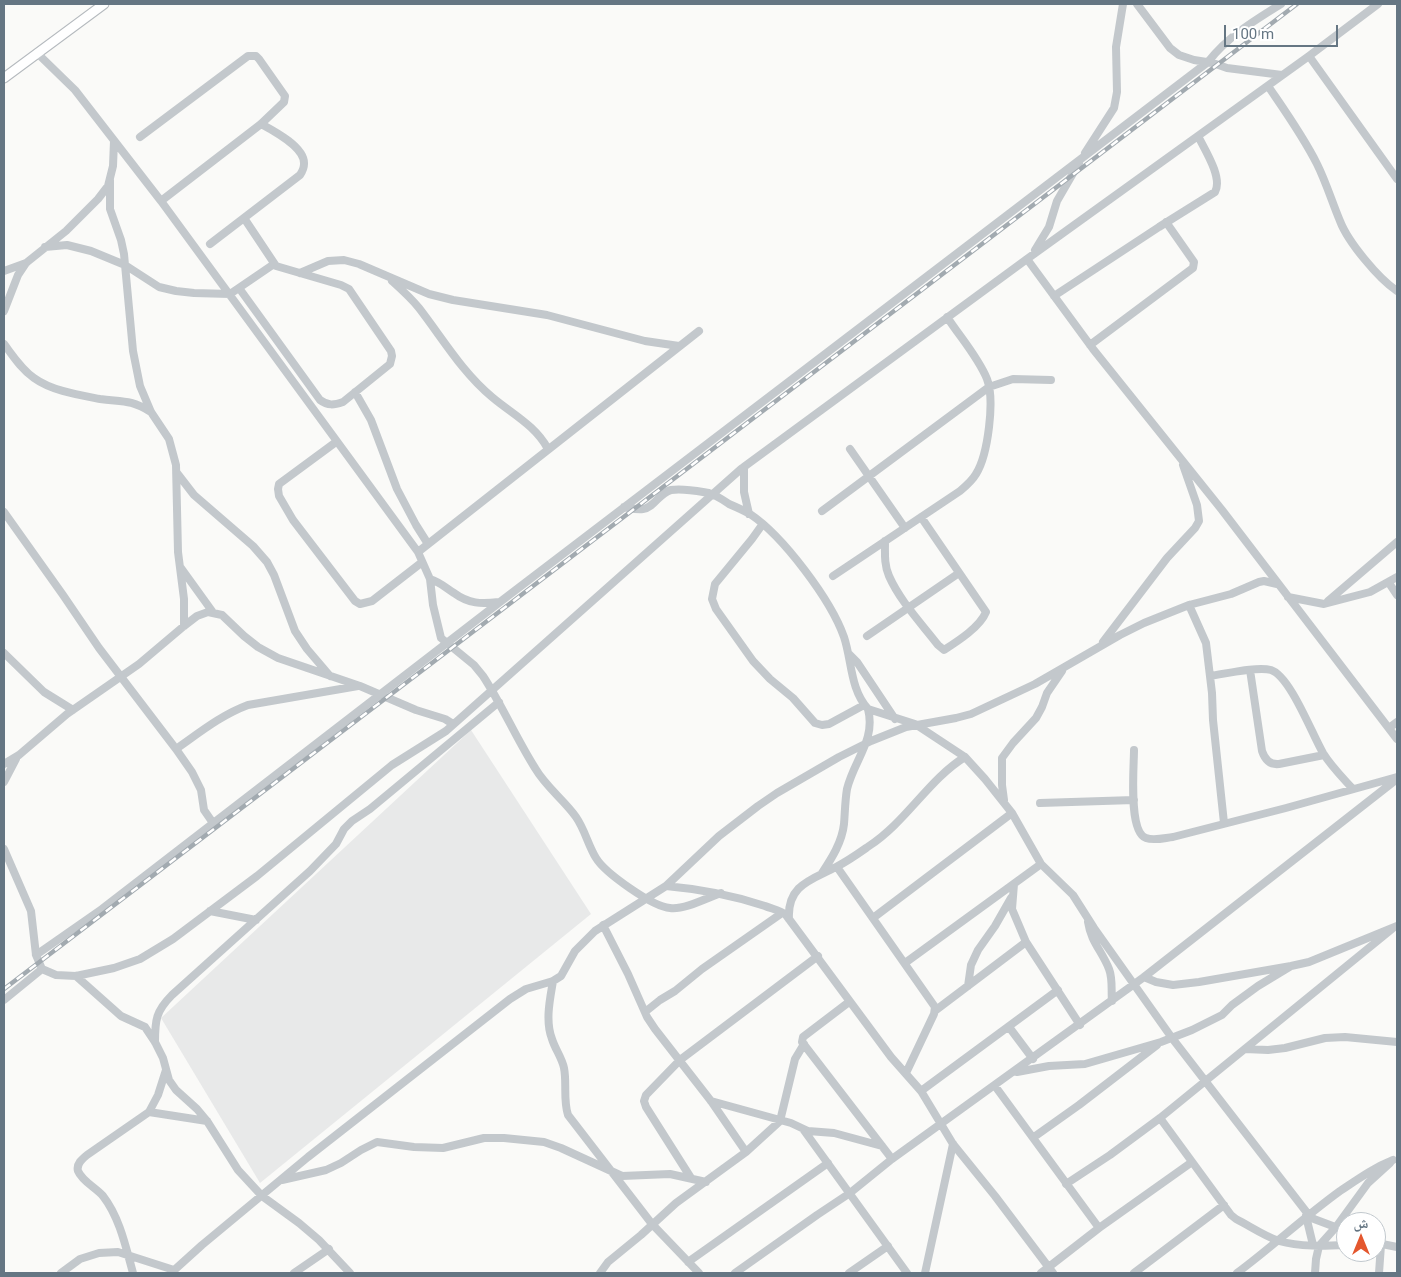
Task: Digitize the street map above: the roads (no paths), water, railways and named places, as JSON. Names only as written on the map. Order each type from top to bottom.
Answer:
[{"type":"main road","points":[[4,78],[104,4]]},
{"type":"street","points":[[1029,257],[1049,227],[1057,201],[1114,108],[1117,92],[1116,47],[1123,4]]},
{"type":"street","points":[[1137,4],[1170,48],[1179,55],[1238,70],[1282,76]]},
{"type":"street","points":[[36,955],[102,909],[624,507],[1208,62],[1232,37],[1281,4]]},
{"type":"street","points":[[4,849],[32,911],[36,955],[42,969],[56,975],[76,976],[114,968],[140,959],[172,939],[257,876],[392,766],[440,736],[711,494],[744,467],[1029,257],[1282,76],[1378,4]]},
{"type":"street","points":[[37,53],[75,90],[161,201],[418,552],[430,579],[439,635],[446,644],[474,665],[492,690],[536,770],[550,789],[576,816],[599,863],[617,880],[662,906],[671,908],[688,905],[721,893]]},
{"type":"street","points":[[140,137],[248,56],[252,55],[259,59],[285,96],[284,102],[261,124],[161,201]]},
{"type":"street","points":[[1309,56],[1397,179]]},
{"type":"street","points":[[1268,86],[1318,165],[1340,222],[1347,234],[1381,278],[1397,291]]},
{"type":"street","points":[[210,244],[300,175],[304,164],[300,153],[291,144],[261,124]]},
{"type":"street","points":[[1054,296],[1166,222],[1211,196],[1218,187],[1218,179],[1198,136]]},
{"type":"street","points":[[114,141],[113,166],[110,180],[110,209],[121,240],[133,351],[140,386],[151,412],[169,439],[174,451],[177,474],[178,552],[181,568],[184,626]]},
{"type":"street","points":[[4,311],[18,275],[26,263],[66,230],[98,199],[110,180]]},
{"type":"street","points":[[239,288],[320,400],[326,404],[335,405],[343,402],[390,364],[391,351],[349,289],[341,284],[274,264],[244,218]]},
{"type":"street","points":[[1090,344],[1193,268],[1194,262],[1166,222]]},
{"type":"street","points":[[45,248],[78,247],[125,265],[159,287],[185,292],[230,294],[274,264]]},
{"type":"street","points":[[1029,257],[1054,296],[1090,344],[1222,510],[1397,739]]},
{"type":"street","points":[[300,273],[328,261],[344,260],[359,264],[429,294],[453,300],[547,315],[645,341],[679,346]]},
{"type":"street","points":[[4,271],[26,263]]},
{"type":"street","points":[[387,276],[410,297],[470,377],[534,430],[548,449]]},
{"type":"street","points":[[833,576],[960,490],[976,474],[983,458],[987,441],[990,401],[989,387],[984,372],[948,317]]},
{"type":"street","points":[[418,552],[699,331]]},
{"type":"street","points":[[4,344],[20,365],[35,379],[49,386],[101,399],[137,404],[151,412]]},
{"type":"street","points":[[822,511],[989,387],[1013,379],[1051,380]]},
{"type":"street","points":[[355,392],[371,420],[397,489],[428,544]]},
{"type":"street","points":[[336,442],[279,484],[279,496],[293,520],[355,601],[360,604],[372,601],[422,563]]},
{"type":"street","points":[[850,449],[905,528]]},
{"type":"street","points":[[1100,647],[1167,558],[1195,528],[1199,520],[1197,505],[1180,458]]},
{"type":"street","points":[[744,467],[744,492],[749,514]]},
{"type":"street","points":[[177,474],[194,495],[253,546],[267,562],[274,575],[295,631],[307,649],[330,676]]},
{"type":"street","points":[[624,507],[644,508],[650,506],[670,490],[687,490],[711,494],[749,514],[790,552],[809,576],[832,611],[844,637],[857,692],[866,707],[870,723],[866,743],[847,789],[844,824],[838,846],[822,873]]},
{"type":"street","points":[[4,512],[100,648],[192,772],[201,790],[204,810],[213,823]]},
{"type":"street","points":[[885,541],[888,575],[938,646],[944,650],[960,640],[984,618],[986,612],[921,517]]},
{"type":"street","points":[[762,525],[715,584],[712,594],[713,604],[732,633],[757,665],[770,679],[793,698],[815,723],[829,724],[866,707],[895,719],[915,724],[965,758],[985,779],[1012,813],[1041,864],[1065,886],[1172,1038],[1307,1216],[1316,1246],[1315,1273]]},
{"type":"street","points":[[1324,604],[1397,542]]},
{"type":"street","points":[[181,568],[212,611],[222,615],[244,636],[272,654],[297,665],[360,686],[416,710],[445,718],[453,724]]},
{"type":"street","points":[[867,636],[959,573]]},
{"type":"street","points":[[1288,597],[1324,604],[1333,600],[1360,596],[1397,578]]},
{"type":"street","points":[[430,579],[441,583],[453,593],[473,603],[500,602]]},
{"type":"street","points":[[61,1273],[80,1259],[99,1253],[118,1252],[128,1254],[173,1272],[202,1245],[280,1180],[510,999],[532,986],[553,981],[561,976],[583,942],[603,926],[666,886],[719,836],[758,806],[839,757],[866,743],[915,724],[971,714],[1007,698],[1144,623],[1190,605],[1231,594],[1259,582],[1264,581],[1277,584]]},
{"type":"street","points":[[1389,583],[1397,595]]},
{"type":"street","points":[[1190,605],[1206,644],[1224,823]]},
{"type":"street","points":[[4,764],[19,755],[73,710],[122,676],[184,626],[203,613],[212,611]]},
{"type":"street","points":[[4,653],[44,692],[73,710]]},
{"type":"street","points":[[849,654],[857,662],[895,719]]},
{"type":"street","points":[[1006,806],[1002,790],[1002,758],[1036,718],[1047,693],[1064,667]]},
{"type":"street","points":[[1210,676],[1260,669],[1270,670],[1278,674],[1283,679],[1324,755],[1352,788]]},
{"type":"street","points":[[1250,670],[1262,751],[1267,761],[1279,764],[1324,755]]},
{"type":"street","points":[[176,749],[224,715],[236,710],[248,706],[360,686]]},
{"type":"street","points":[[155,1042],[155,1019],[162,1005],[329,852],[352,821],[370,809],[499,702]]},
{"type":"street","points":[[1389,728],[1397,722]]},
{"type":"street","points":[[1134,750],[1134,800],[1137,829],[1146,838],[1155,840],[1173,837],[1286,808],[1352,788],[1397,778]]},
{"type":"street","points":[[4,782],[19,755]]},
{"type":"street","points":[[789,919],[788,906],[794,893],[805,883],[871,845],[893,828],[955,763],[965,758]]},
{"type":"street","points":[[734,1273],[850,1193],[892,1159],[1112,1001],[1397,778]]},
{"type":"street","points":[[1040,803],[1134,800]]},
{"type":"street","points":[[873,918],[1012,813]]},
{"type":"street","points":[[905,963],[1041,864]]},
{"type":"street","points":[[837,866],[936,1010]]},
{"type":"street","points":[[1014,884],[1012,909],[1026,942],[1080,1024]]},
{"type":"street","points":[[666,886],[721,893],[782,913],[789,919],[891,1057],[921,1091],[953,1144],[1051,1270]]},
{"type":"street","points":[[968,986],[971,965],[978,950],[995,926],[1012,896]]},
{"type":"street","points":[[210,911],[256,920]]},
{"type":"street","points":[[645,1012],[782,913]]},
{"type":"street","points":[[1087,918],[1091,937],[1109,970],[1112,1001]]},
{"type":"street","points":[[603,926],[655,1029],[711,1101],[746,1152]]},
{"type":"street","points":[[1144,977],[1156,982],[1172,985],[1291,966],[1309,962],[1395,927]]},
{"type":"street","points":[[1066,1184],[1110,1155],[1160,1118],[1395,927]]},
{"type":"street","points":[[906,1074],[936,1010],[1026,942]]},
{"type":"street","points":[[691,1178],[644,1101],[646,1095],[680,1060],[818,956]]},
{"type":"street","points":[[1012,1073],[1049,1066],[1084,1064],[1172,1038],[1222,1015],[1232,1005],[1291,966]]},
{"type":"street","points":[[4,1000],[42,969]]},
{"type":"street","points":[[76,976],[121,1016],[145,1027],[163,1058],[166,1070],[176,1090],[207,1121],[238,1170],[262,1196],[299,1223],[329,1249],[350,1273]]},
{"type":"street","points":[[553,981],[549,1019],[551,1037],[564,1066],[566,1109],[568,1115],[652,1224],[699,1273]]},
{"type":"street","points":[[921,1091],[1058,990]]},
{"type":"street","points":[[849,1002],[802,1039],[892,1159]]},
{"type":"street","points":[[1009,1027],[1033,1059]]},
{"type":"street","points":[[1245,1049],[1268,1050],[1285,1048],[1325,1038],[1345,1037],[1397,1042]]},
{"type":"street","points":[[1034,1137],[1079,1105],[1160,1042]]},
{"type":"street","points":[[600,1273],[608,1262],[676,1203],[746,1152],[780,1120],[794,1059],[804,1044]]},
{"type":"street","points":[[134,1273],[113,1213],[103,1196],[80,1175],[77,1169],[79,1163],[87,1155],[150,1112],[166,1070]]},
{"type":"street","points":[[995,1086],[1099,1228]]},
{"type":"street","points":[[711,1101],[792,1123],[803,1129],[855,1137],[883,1147]]},
{"type":"street","points":[[150,1112],[207,1121]]},
{"type":"street","points":[[1160,1118],[1231,1216],[1278,1240],[1316,1246],[1336,1245]]},
{"type":"street","points":[[803,1129],[907,1273]]},
{"type":"street","points":[[280,1180],[326,1170],[342,1163],[376,1142],[414,1147],[443,1148],[484,1138],[504,1138],[544,1142],[561,1148],[614,1174],[631,1177],[657,1174],[691,1178],[706,1182]]},
{"type":"street","points":[[925,1273],[953,1144]]},
{"type":"street","points":[[1237,1273],[1307,1216],[1367,1172],[1395,1158]]},
{"type":"street","points":[[1347,1212],[1368,1183],[1395,1158]]},
{"type":"street","points":[[1040,1273],[1051,1270],[1099,1228],[1192,1162]]},
{"type":"street","points":[[688,1262],[828,1163]]},
{"type":"street","points":[[1134,1273],[1224,1205]]},
{"type":"street","points":[[1307,1216],[1336,1227],[1316,1246]]},
{"type":"street","points":[[849,1273],[888,1246]]},
{"type":"street","points":[[294,1273],[329,1249]]},
{"type":"railway","points":[[4,989],[1297,4]]}]
